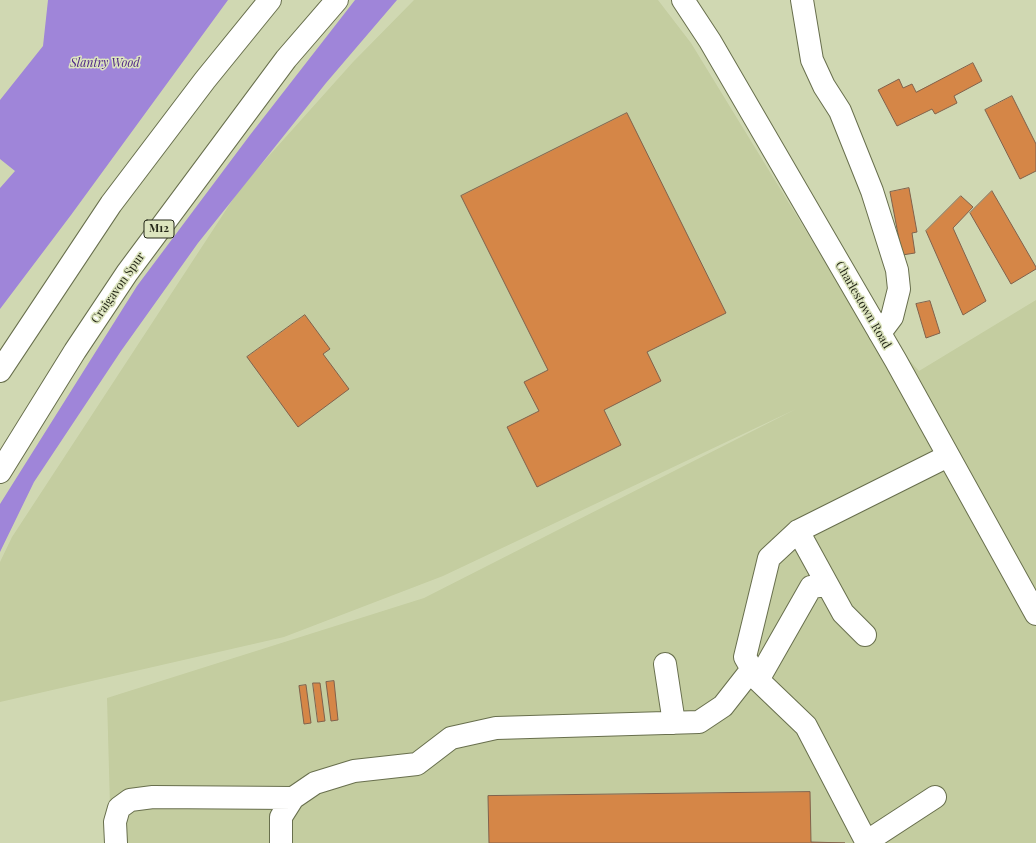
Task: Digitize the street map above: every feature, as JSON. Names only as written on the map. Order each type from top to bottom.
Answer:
[{"type":"main road","points":[[0,371],[111,204],[205,80],[270,0]]},
{"type":"main road","name":"Craigavon Spur","points":[[0,472],[75,351],[128,273],[286,59],[337,0]]},
{"type":"main road","name":"Charlestown Road","points":[[683,0],[710,42],[880,333],[1036,614]]},
{"type":"main road","points":[[802,0],[812,60],[840,111],[866,176],[897,270],[899,289],[892,317],[880,333]]},
{"type":"main road","points":[[935,797],[867,842],[806,726],[755,674],[745,657],[769,558],[798,531],[948,456]]},
{"type":"main road","points":[[798,531],[843,613],[865,635]]},
{"type":"main road","points":[[281,843],[281,817],[293,798],[315,783],[354,771],[417,764],[451,738],[496,728],[699,722],[723,706],[755,674],[811,588],[827,585]]},
{"type":"main road","points":[[665,664],[674,723]]},
{"type":"main road","points":[[116,843],[118,808],[130,800],[153,798],[293,798]]},
{"type":"shaded area","points":[[414,0],[658,0],[691,43],[885,360],[901,351],[919,371],[1036,300],[1036,843],[111,843],[107,698],[424,598],[796,409],[443,576],[284,637],[0,702],[0,562],[12,537],[241,187],[353,62]]},
{"type":"green space","name":"Slantry Wood","points":[[48,0],[228,0],[71,215],[0,309],[0,188],[15,171],[0,159],[0,100],[43,46]]},
{"type":"green space","points":[[355,0],[397,0],[326,83],[198,243],[121,351],[34,482],[0,552],[0,504],[137,286],[250,135]]},
{"type":"building","points":[[973,63],[982,81],[954,96],[957,103],[935,114],[932,109],[897,126],[878,90],[899,79],[903,88],[912,84],[916,92]]},
{"type":"building","points":[[1012,96],[1036,144],[1036,171],[1020,179],[985,110]]},
{"type":"building","points":[[627,113],[726,313],[647,352],[661,381],[604,410],[621,445],[537,487],[507,427],[539,411],[524,382],[548,370],[461,196]]},
{"type":"building","points":[[909,188],[917,232],[912,233],[915,253],[902,255],[890,192]]},
{"type":"building","points":[[992,191],[1036,267],[1036,269],[1011,284],[970,213]]},
{"type":"building","points":[[961,196],[973,207],[953,228],[986,301],[963,315],[926,231]]},
{"type":"building","points":[[930,301],[940,333],[926,338],[916,304]]},
{"type":"building","points":[[305,315],[330,349],[323,354],[349,389],[298,427],[247,357]]},
{"type":"building","points":[[334,681],[338,720],[331,721],[326,682]]},
{"type":"building","points":[[313,683],[320,683],[325,721],[318,722]]},
{"type":"building","points":[[306,685],[311,723],[304,724],[299,686]]},
{"type":"building","points":[[810,792],[811,842],[845,843],[489,843],[488,796]]}]
